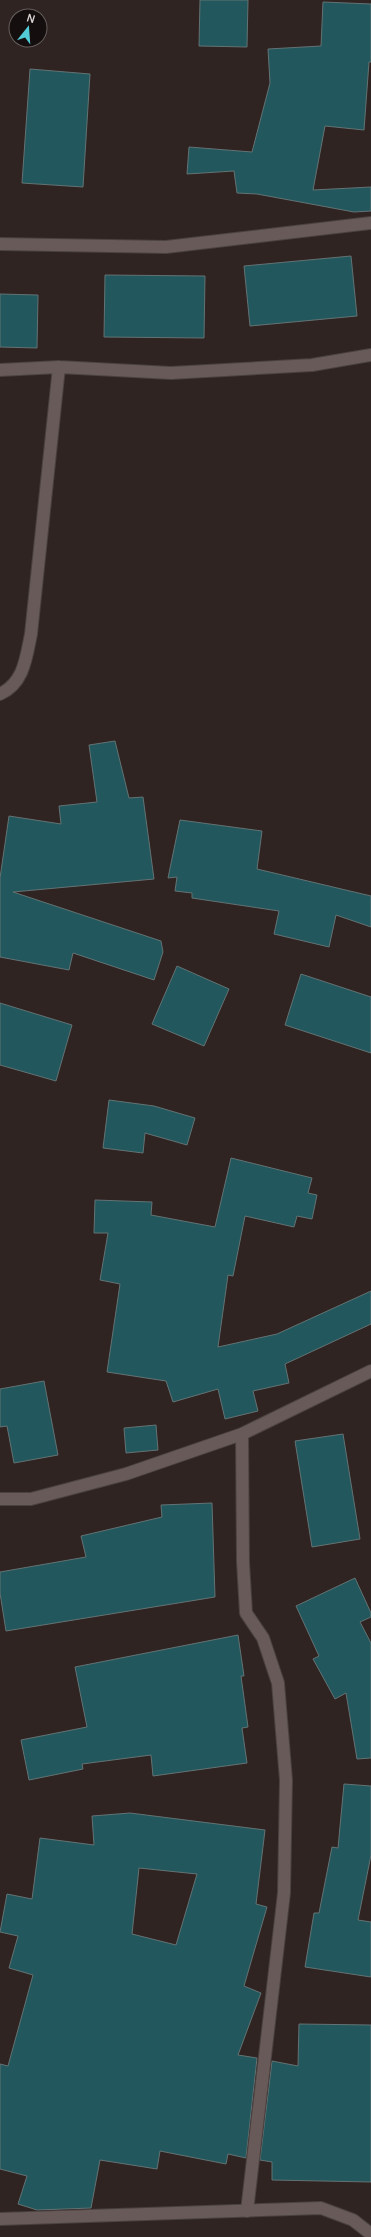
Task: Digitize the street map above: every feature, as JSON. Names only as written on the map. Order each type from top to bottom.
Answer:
[{"type":"street","points":[[0,244],[166,247],[371,223]]},
{"type":"street","points":[[0,370],[59,367],[172,373],[312,365],[371,355]]},
{"type":"street","points":[[0,694],[14,686],[25,664],[31,634],[59,367]]},
{"type":"street","points":[[0,1499],[31,1499],[126,1474],[242,1434],[371,1371]]},
{"type":"street","points":[[242,1434],[243,1562],[246,1613],[263,1638],[278,1683],[286,1780],[284,1893],[247,2211]]},
{"type":"street","points":[[0,2219],[320,2208],[353,2220],[371,2234]]},
{"type":"building","points":[[200,0],[248,0],[247,47],[199,46]]},
{"type":"building","points":[[323,2],[371,4],[371,62],[369,62],[364,130],[325,126],[313,190],[371,187],[371,211],[354,212],[257,194],[237,193],[234,171],[187,174],[189,147],[252,152],[270,83],[268,49],[321,46]]},
{"type":"building","points":[[30,69],[90,74],[83,187],[22,183]]},
{"type":"building","points":[[351,256],[357,316],[250,326],[244,266]]},
{"type":"building","points":[[105,275],[205,276],[204,338],[104,337]]},
{"type":"building","points":[[0,294],[38,295],[37,348],[0,347]]},
{"type":"building","points":[[115,741],[129,798],[143,797],[154,879],[13,892],[161,941],[163,952],[154,980],[73,953],[69,970],[0,957],[0,878],[9,816],[61,824],[59,806],[97,802],[89,745]]},
{"type":"building","points":[[180,820],[262,831],[257,869],[371,896],[371,927],[336,915],[329,947],[274,934],[279,911],[192,898],[192,893],[175,891],[177,877],[168,878]]},
{"type":"building","points":[[177,966],[229,989],[204,1046],[152,1024]]},
{"type":"building","points":[[301,974],[371,997],[371,1053],[285,1025]]},
{"type":"building","points":[[0,1003],[72,1025],[56,1081],[0,1065]]},
{"type":"building","points":[[109,1100],[154,1106],[195,1118],[187,1145],[145,1133],[143,1153],[103,1148]]},
{"type":"building","points":[[231,1158],[312,1178],[308,1193],[317,1195],[312,1219],[297,1216],[294,1227],[245,1216],[233,1276],[228,1275],[218,1347],[277,1334],[371,1291],[371,1324],[285,1364],[289,1383],[253,1391],[258,1411],[225,1419],[218,1389],[173,1402],[166,1381],[107,1372],[120,1284],[100,1280],[108,1233],[94,1233],[95,1200],[152,1202],[151,1215],[215,1227]]},
{"type":"building","points":[[44,1381],[58,1455],[14,1463],[7,1426],[0,1427],[0,1389]]},
{"type":"building","points":[[156,1425],[158,1450],[126,1453],[124,1428]]},
{"type":"building","points":[[343,1434],[360,1539],[312,1547],[295,1441]]},
{"type":"building","points":[[212,1503],[215,1597],[6,1631],[0,1593],[0,1572],[86,1557],[81,1536],[162,1517],[161,1505]]},
{"type":"building","points":[[355,1578],[371,1613],[371,1617],[360,1622],[371,1643],[371,1758],[357,1759],[346,1693],[335,1699],[313,1659],[319,1656],[296,1606]]},
{"type":"building","points":[[238,1635],[244,1676],[241,1676],[248,1727],[242,1728],[247,1763],[153,1776],[151,1755],[82,1764],[83,1769],[29,1780],[21,1740],[87,1727],[75,1667]]},
{"type":"building","points":[[344,1784],[371,1786],[371,1855],[358,1920],[371,1922],[371,1977],[305,1967],[314,1913],[319,1913],[332,1847],[338,1848]]},
{"type":"building","points":[[130,1813],[265,1830],[256,1904],[267,1907],[244,1986],[261,1993],[238,2055],[257,2058],[246,2158],[228,2154],[226,2164],[160,2151],[157,2169],[100,2160],[91,2208],[37,2210],[18,2204],[27,2176],[0,2169],[0,2064],[8,2066],[33,1975],[9,1968],[18,1936],[0,1932],[7,1894],[32,1899],[40,1838],[94,1845],[92,1816]],"holes":[[[139,1868],[197,1874],[176,1945],[132,1934]]]},
{"type":"building","points":[[299,2024],[371,2025],[371,2182],[272,2180],[272,2162],[260,2160],[272,2061],[298,2066]]}]
